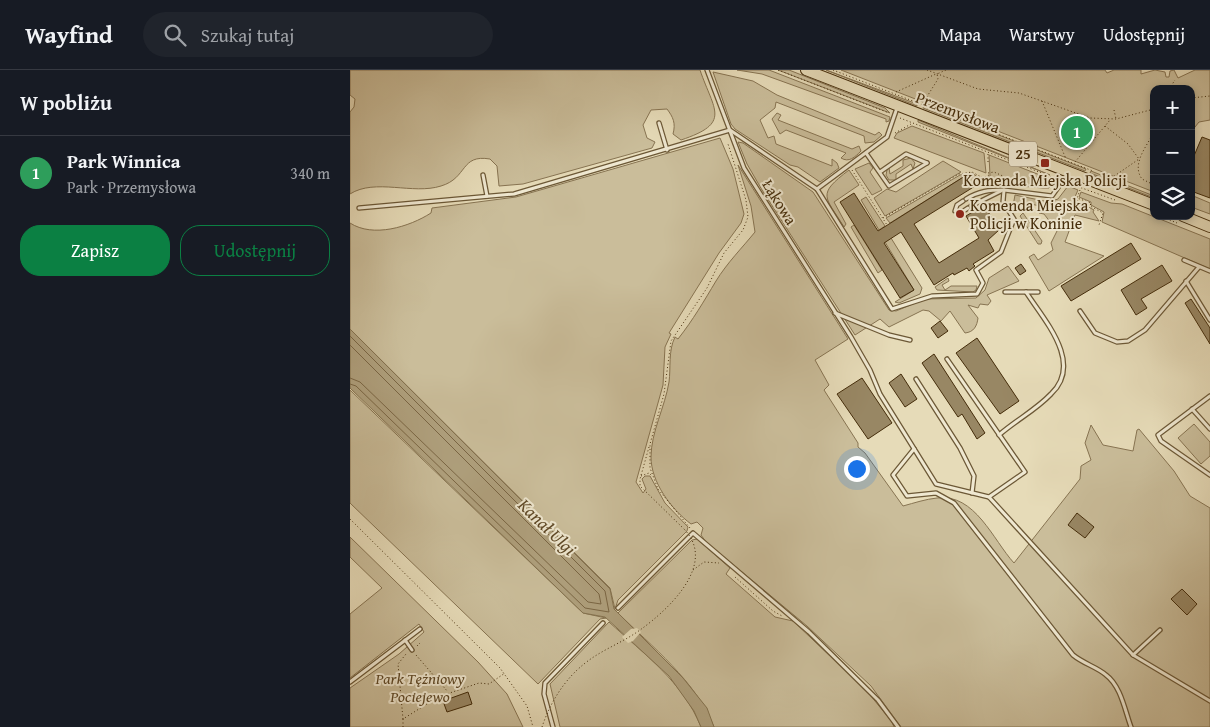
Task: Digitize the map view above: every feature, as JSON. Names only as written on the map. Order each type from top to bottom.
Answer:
[{"type":"main road","name":"Przemysłowa","points":[[806,70],[896,110],[1066,177],[1150,204]]},
{"type":"main road","points":[[1193,220],[1210,227]]},
{"type":"lane","name":"Łąkowa","points":[[707,70],[730,130],[734,146],[752,182],[851,337],[866,362],[880,394],[936,484],[989,497]]},
{"type":"lane","points":[[817,189],[887,137],[896,110]]},
{"type":"lane","points":[[659,122],[667,150]]},
{"type":"lane","points":[[359,208],[514,194],[730,130],[817,189],[892,309],[932,296],[977,294],[983,283],[976,270],[1001,252],[1014,219],[1003,202],[1004,190]]},
{"type":"lane","points":[[866,153],[890,186],[927,163],[906,154],[880,172]]},
{"type":"lane","points":[[483,175],[487,196]]},
{"type":"lane","points":[[1004,190],[984,198],[962,212],[955,211],[957,205],[975,193],[987,190],[1004,190],[1052,196],[1066,177]]},
{"type":"lane","points":[[1184,260],[1210,271]]},
{"type":"lane","points":[[1080,311],[1095,333],[1117,342],[1128,341],[1145,330],[1199,267]]},
{"type":"lane","points":[[1186,280],[1210,320]]},
{"type":"lane","points":[[1005,292],[1038,292]]},
{"type":"lane","points":[[1000,435],[1053,393],[1064,372],[1064,361],[1057,341],[1026,292]]},
{"type":"lane","points":[[834,312],[889,335],[910,340]]},
{"type":"lane","points":[[947,359],[1025,472],[989,497],[1133,655],[1210,702]]},
{"type":"lane","points":[[916,379],[960,448],[974,476],[972,493]]},
{"type":"lane","points":[[1210,396],[1158,435],[1161,441],[1210,475]]},
{"type":"lane","points":[[1192,409],[1210,429]]},
{"type":"lane","points":[[914,449],[892,476],[902,490],[907,496],[936,493],[954,503],[1073,655],[1084,665],[1106,674],[1115,684],[1131,727]]},
{"type":"lane","points":[[618,608],[693,533],[790,615],[869,690],[898,727]]},
{"type":"lane","points":[[553,727],[544,694],[544,683],[603,623]]},
{"type":"lane","points":[[350,682],[420,629]]},
{"type":"lane","points":[[1133,655],[1160,630]]},
{"type":"lane","points":[[405,640],[412,650]]},
{"type":"path","points":[[778,70],[896,110],[1066,177],[1116,201]]},
{"type":"path","points":[[833,70],[1098,173]]},
{"type":"path","points":[[927,70],[978,89],[1019,93],[1090,118],[1116,119],[1150,110]]},
{"type":"path","points":[[896,92],[946,70]]},
{"type":"path","points":[[923,103],[938,79],[937,74]]},
{"type":"path","points":[[1171,85],[1175,80]]},
{"type":"path","points":[[1195,98],[1210,96]]},
{"type":"path","points":[[1042,100],[1066,159]]},
{"type":"path","points":[[1114,110],[1116,119]]},
{"type":"path","points":[[1075,162],[1110,119]]},
{"type":"path","points":[[1105,126],[1128,144],[1138,159],[1140,175],[1150,182]]},
{"type":"path","points":[[693,570],[696,550],[692,539],[642,489],[640,479],[664,394],[671,341],[707,288],[724,253],[743,230],[748,217],[746,200],[724,132]]},
{"type":"path","points":[[1114,177],[1138,159],[1146,150],[1150,141]]},
{"type":"path","points":[[988,154],[988,162]]},
{"type":"path","points":[[847,166],[887,225]]},
{"type":"path","points":[[882,218],[959,174],[972,172],[983,178],[988,173],[994,172],[1030,187]]},
{"type":"path","points":[[1107,176],[1116,180]]},
{"type":"path","points":[[1052,178],[1054,182]]},
{"type":"path","points":[[1080,190],[1077,198],[1091,203],[1090,206],[1103,213],[1099,225]]},
{"type":"path","points":[[650,444],[650,468],[653,478]]},
{"type":"path","points":[[640,479],[646,473],[651,474],[664,498],[689,526]]},
{"type":"path","points":[[350,519],[504,673],[527,706],[533,727]]},
{"type":"path","points":[[542,727],[558,694],[572,676],[596,655],[632,635],[655,618],[675,598],[693,570],[700,563],[708,561],[723,566]]},
{"type":"path","points":[[735,577],[778,615],[790,615]]},
{"type":"path","points":[[403,727],[398,664],[412,650],[448,692]]},
{"type":"path","points":[[403,719],[448,692],[480,683],[489,684],[504,673]]},
{"type":"green space","points":[[350,70],[700,70],[714,106],[715,114],[713,121],[707,128],[681,140],[673,134],[673,120],[667,109],[651,110],[643,125],[647,138],[655,142],[652,148],[523,184],[499,186],[497,166],[490,159],[480,158],[468,163],[456,178],[441,186],[418,189],[371,187],[360,189],[350,194],[350,112],[354,107],[355,99],[350,95]]},
{"type":"green space","points":[[737,70],[769,70],[890,117],[889,121],[886,122],[886,119],[762,74]]},
{"type":"green space","points":[[778,70],[789,70],[885,108],[890,113]]},
{"type":"green space","points":[[826,70],[917,104],[917,106]]},
{"type":"green space","points":[[841,70],[1105,70],[1107,73],[1114,70],[1141,70],[1141,74],[1155,70],[1165,72],[1166,77],[1169,77],[1170,71],[1174,70],[1178,78],[1195,70],[1210,70],[1210,120],[1199,122],[1195,127],[1195,85],[1150,85],[1150,190]]},
{"type":"green space","points":[[713,72],[753,81],[777,95],[875,135],[879,132],[882,135],[874,142],[865,143],[864,136],[776,102],[775,108],[760,120],[768,138],[774,136],[776,144],[832,166],[832,159],[837,163],[839,168],[820,182],[735,129],[731,124]]},
{"type":"green space","points":[[924,106],[1086,169],[1085,171],[923,108]]},
{"type":"green space","points":[[777,113],[781,115],[778,120],[852,149],[859,146],[861,151],[852,159],[847,160],[841,158],[846,153],[786,130],[780,134],[772,119]]},
{"type":"green space","points":[[918,120],[1050,175],[918,122]]},
{"type":"green space","points":[[912,126],[984,153],[986,173],[894,138],[897,133]]},
{"type":"green space","points":[[720,138],[733,169],[744,214],[741,223],[719,253],[669,333],[671,334],[665,347],[663,385],[636,482],[643,493],[646,489],[642,479],[645,476],[650,476],[665,503],[688,527],[687,531],[618,600],[615,609],[610,588],[350,329],[350,223],[369,230],[391,229],[422,218],[431,213],[432,208],[516,197]]},
{"type":"green space","points":[[738,142],[743,143],[813,192],[889,310],[896,311],[925,299],[976,298],[985,290],[989,278],[1008,266],[1019,281],[987,295],[991,301],[988,305],[980,304],[978,308],[968,305],[978,318],[974,328],[965,333],[950,311],[941,321],[929,311],[923,310],[889,327],[880,319],[855,335],[762,190],[747,164]]},
{"type":"green space","points":[[989,155],[1050,179],[1052,184],[1049,188],[1043,188],[1004,184],[985,179],[990,176]]},
{"type":"green space","points":[[911,158],[915,163],[913,169],[911,164],[896,174],[896,180],[889,180],[886,175],[889,168],[890,174],[903,166],[903,160]]},
{"type":"green space","points":[[943,161],[961,172],[885,216],[874,198],[887,189],[896,192]]},
{"type":"green space","points":[[869,163],[873,168],[870,172],[882,190],[872,195],[855,169]]},
{"type":"green space","points":[[738,165],[848,339],[815,360],[829,385],[824,390],[858,443],[858,447],[865,453],[903,506],[937,498],[950,498],[962,503],[973,510],[982,520],[1014,563],[1080,479],[1081,466],[1091,460],[1085,443],[1091,425],[1103,445],[1133,451],[1137,430],[1139,429],[1174,471],[1190,496],[1210,508],[1210,727],[901,727],[871,686],[807,626],[706,542],[701,535],[703,528],[697,522],[691,524],[676,511],[654,476],[651,457],[653,438],[669,382],[671,354],[675,337],[678,339],[689,325],[725,268],[755,232],[751,206]]},
{"type":"green space","points":[[849,170],[859,185],[834,202],[846,224],[844,227],[832,209],[827,196],[832,185]]},
{"type":"green space","points":[[1091,171],[1150,194],[1150,196],[1090,173]]},
{"type":"green space","points":[[972,173],[983,181],[972,188],[965,176],[890,223],[886,218],[960,175]]},
{"type":"green space","points":[[1068,186],[1078,190],[1074,199],[1094,210],[1093,212],[1099,221],[1075,215],[1065,242],[1104,256],[1049,291],[1029,257],[1034,254],[1038,260],[1053,250],[1051,243],[1057,231],[1044,214],[1039,213],[1040,206],[1026,203],[1025,206],[1013,206],[1015,195],[1049,202],[1058,199]]},
{"type":"green space","points":[[1081,192],[1111,203],[1122,204],[1150,215],[1150,220],[1162,220],[1210,239],[1210,269],[1102,222],[1104,212],[1091,205],[1091,202],[1079,197]]},
{"type":"green space","points":[[866,197],[885,226],[879,230],[861,200]]},
{"type":"green space","points":[[1195,197],[1210,203],[1210,214],[1195,208]]},
{"type":"green space","points":[[1023,213],[1042,241],[1041,244],[1038,244],[1020,216]]},
{"type":"green space","points":[[854,225],[882,270],[878,273],[851,227]]},
{"type":"green space","points":[[891,238],[922,288],[920,294],[899,303],[895,302],[914,290],[885,242]]},
{"type":"green space","points":[[948,278],[949,281],[942,285],[945,290],[951,286],[977,286],[976,290],[973,292],[937,290],[935,287]]},
{"type":"green space","points":[[350,390],[583,613],[606,618],[600,619],[538,684],[350,503]]},
{"type":"green space","points":[[1194,424],[1210,442],[1210,456],[1201,464],[1178,438]]},
{"type":"green space","name":"Park Tężniowy Pociejewo","points":[[350,537],[478,662],[507,694],[523,727],[350,727],[350,688],[399,654],[424,632],[419,624],[350,678],[350,614],[382,588],[350,557]]},
{"type":"green space","points":[[697,539],[730,568],[726,574],[775,617],[793,621],[866,690],[894,727],[714,727],[706,710],[685,680],[618,613],[692,540]]},
{"type":"green space","points":[[609,622],[649,657],[673,682],[684,696],[701,727],[560,727],[550,684]]},
{"type":"water","name":"Kanał Ulgi","points":[[350,329],[610,589],[614,609],[683,678],[707,708],[714,727],[701,727],[694,711],[669,676],[605,617],[583,613],[350,388]]},
{"type":"pier","points":[[637,628],[641,632],[633,641],[628,643],[622,637],[631,629]]},
{"type":"building","points":[[1202,137],[1210,140],[1210,198],[1195,192],[1195,154]]},
{"type":"building","points":[[965,176],[972,188],[914,224],[939,263],[979,238],[966,216],[984,205],[999,230],[988,240],[994,251],[973,264],[975,266],[969,271],[967,268],[954,275],[953,273],[934,285],[901,232],[884,243],[914,290],[900,298],[840,202],[854,193],[878,231]]},
{"type":"building","points":[[1131,243],[1141,259],[1071,301],[1061,286]]},
{"type":"building","points":[[1021,264],[1026,271],[1020,275],[1015,268]]},
{"type":"building","points":[[1162,265],[1172,281],[1141,299],[1147,308],[1136,315],[1121,290]]},
{"type":"building","points":[[1191,299],[1210,328],[1210,344],[1185,303]]},
{"type":"building","points":[[940,321],[948,331],[938,338],[931,328]]},
{"type":"building","points":[[977,338],[1019,401],[1000,414],[956,353]]},
{"type":"building","points":[[934,354],[985,433],[977,439],[962,414],[958,417],[922,363]]},
{"type":"building","points":[[901,374],[917,399],[905,407],[889,383]]},
{"type":"building","points":[[862,378],[892,423],[868,439],[837,394]]},
{"type":"building","points":[[1077,513],[1094,527],[1085,538],[1068,525]]},
{"type":"building","points":[[1182,589],[1197,604],[1187,615],[1171,599]]},
{"type":"building","points":[[468,692],[472,704],[447,712],[443,701]]},
{"type":"place","name":"Park Winnica","points":[[1077,132]]},
{"type":"place","name":"Komenda Miejska Policji","points":[[1045,163]]},
{"type":"place","name":"Komenda Miejska Policji w Koninie","points":[[960,214]]}]
